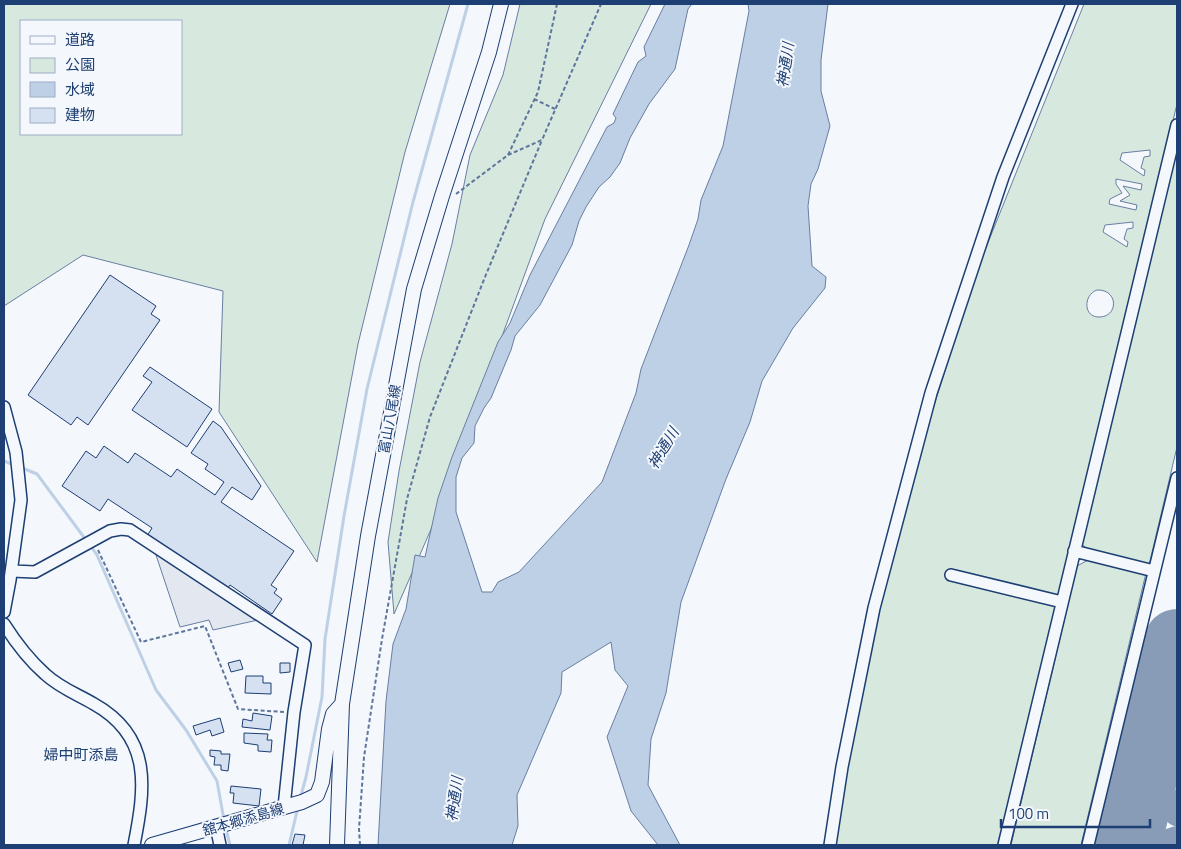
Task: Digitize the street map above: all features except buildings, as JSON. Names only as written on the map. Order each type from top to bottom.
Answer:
[{"type":"main road","name":"富山八尾線","points":[[337,845],[342,704],[368,536],[414,289],[488,52],[501,4]]},
{"type":"main road","points":[[295,803],[318,795],[322,782],[329,729],[333,714],[342,704]]},
{"type":"main road","name":"舘本郷添島線","points":[[152,845],[295,803]]},
{"type":"street","points":[[830,845],[842,767],[874,608],[931,393],[1004,177],[1072,4]]},
{"type":"street","points":[[1004,845],[1177,125]]},
{"type":"street","points":[[4,407],[16,452],[21,500],[12,571],[4,612]]},
{"type":"street","points":[[1088,845],[1177,478]]},
{"type":"street","points":[[12,571],[35,572],[110,531],[130,530],[305,645],[294,712],[295,803]]},
{"type":"street","points":[[1074,551],[1154,571]]},
{"type":"street","points":[[951,575],[1062,602]]},
{"type":"street","points":[[4,624],[21,651],[46,675],[72,694],[94,704],[116,720],[131,740],[140,762],[143,779],[142,805],[134,845]]},
{"type":"street","points":[[216,826],[220,845]]},
{"type":"path","points":[[508,155],[538,92],[557,4]]},
{"type":"path","points":[[360,845],[359,829],[364,757],[382,638],[407,499],[430,417],[485,277],[601,4]]},
{"type":"path","points":[[534,100],[555,109]]},
{"type":"path","points":[[442,196],[454,196],[508,155],[542,140]]},
{"type":"path","points":[[93,540],[141,642],[205,626],[238,709],[294,712]]},
{"type":"green space","points":[[4,4],[450,4],[405,152],[358,344],[317,562],[219,412],[223,291],[83,255],[4,306]]},
{"type":"green space","points":[[520,4],[651,4],[545,219],[432,527],[394,614],[388,542],[399,471],[420,362],[452,244],[470,155],[503,75]]},
{"type":"green space","points":[[1084,4],[1177,4],[1177,104],[998,845],[834,845],[849,751],[883,590],[917,459],[977,270]],"holes":[[[1150,150],[1150,156],[1144,157],[1141,168],[1145,170],[1144,176],[1120,160],[1122,153]],[[1116,179],[1142,184],[1141,190],[1123,186],[1130,195],[1120,201],[1137,205],[1136,210],[1109,204],[1110,199],[1122,193],[1116,184]],[[1133,222],[1133,228],[1127,229],[1124,239],[1128,242],[1127,247],[1103,232],[1105,225]],[[1097,290],[1104,291],[1112,298],[1113,308],[1106,316],[1100,317],[1090,314],[1087,301],[1092,293]]]},
{"type":"green space","points":[[1177,147],[1177,447],[1149,565],[1092,551],[1081,543]]},
{"type":"green space","points":[[1092,558],[1146,573],[1081,845],[1011,845],[1077,566]]},
{"type":"shaded area","points":[[154,549],[258,620],[213,630],[209,620],[180,627]]},
{"type":"water","name":"神通川","points":[[665,4],[692,4],[688,9],[675,69],[649,104],[630,138],[620,163],[610,177],[599,187],[586,207],[579,221],[572,245],[540,305],[515,336],[491,398],[475,426],[474,443],[462,458],[456,477],[456,512],[482,592],[492,592],[498,582],[519,572],[602,482],[636,393],[641,369],[689,245],[698,219],[701,200],[723,146],[749,11],[748,4],[828,4],[821,60],[821,91],[830,126],[818,169],[811,184],[808,206],[812,266],[826,277],[825,288],[793,328],[762,381],[750,422],[726,479],[681,602],[666,693],[651,739],[648,785],[680,845],[658,845],[631,811],[607,737],[628,686],[615,670],[611,642],[562,672],[561,693],[517,795],[518,826],[512,845],[378,845],[386,701],[393,644],[406,609],[415,555],[425,557],[438,498],[452,457],[498,342],[510,323],[530,275],[607,127],[614,123],[616,118],[613,114],[638,62],[646,56],[644,47]]},
{"type":"waterway","points":[[300,799],[322,697],[325,639],[344,516],[367,389],[413,202],[468,4]]},
{"type":"waterway","points":[[4,461],[14,465]]},
{"type":"waterway","points":[[20,467],[37,474],[86,540]]},
{"type":"waterway","points":[[90,545],[97,555],[156,690],[186,730],[217,781],[224,820]]},
{"type":"waterway","points":[[289,845],[298,807]]},
{"type":"waterway","points":[[226,829],[230,845]]},
{"type":"taxiway","points":[[1166,689],[1177,671]]},
{"type":"taxiway","points":[[1156,730],[1155,763],[1159,785],[1163,795],[1177,813]]},
{"type":"taxiway","points":[[1160,845],[1177,839]]},
{"type":"runway","points":[[1128,845],[1177,642]]},
{"type":"district","name":"婦中町添島","points":[[81,754]]}]
